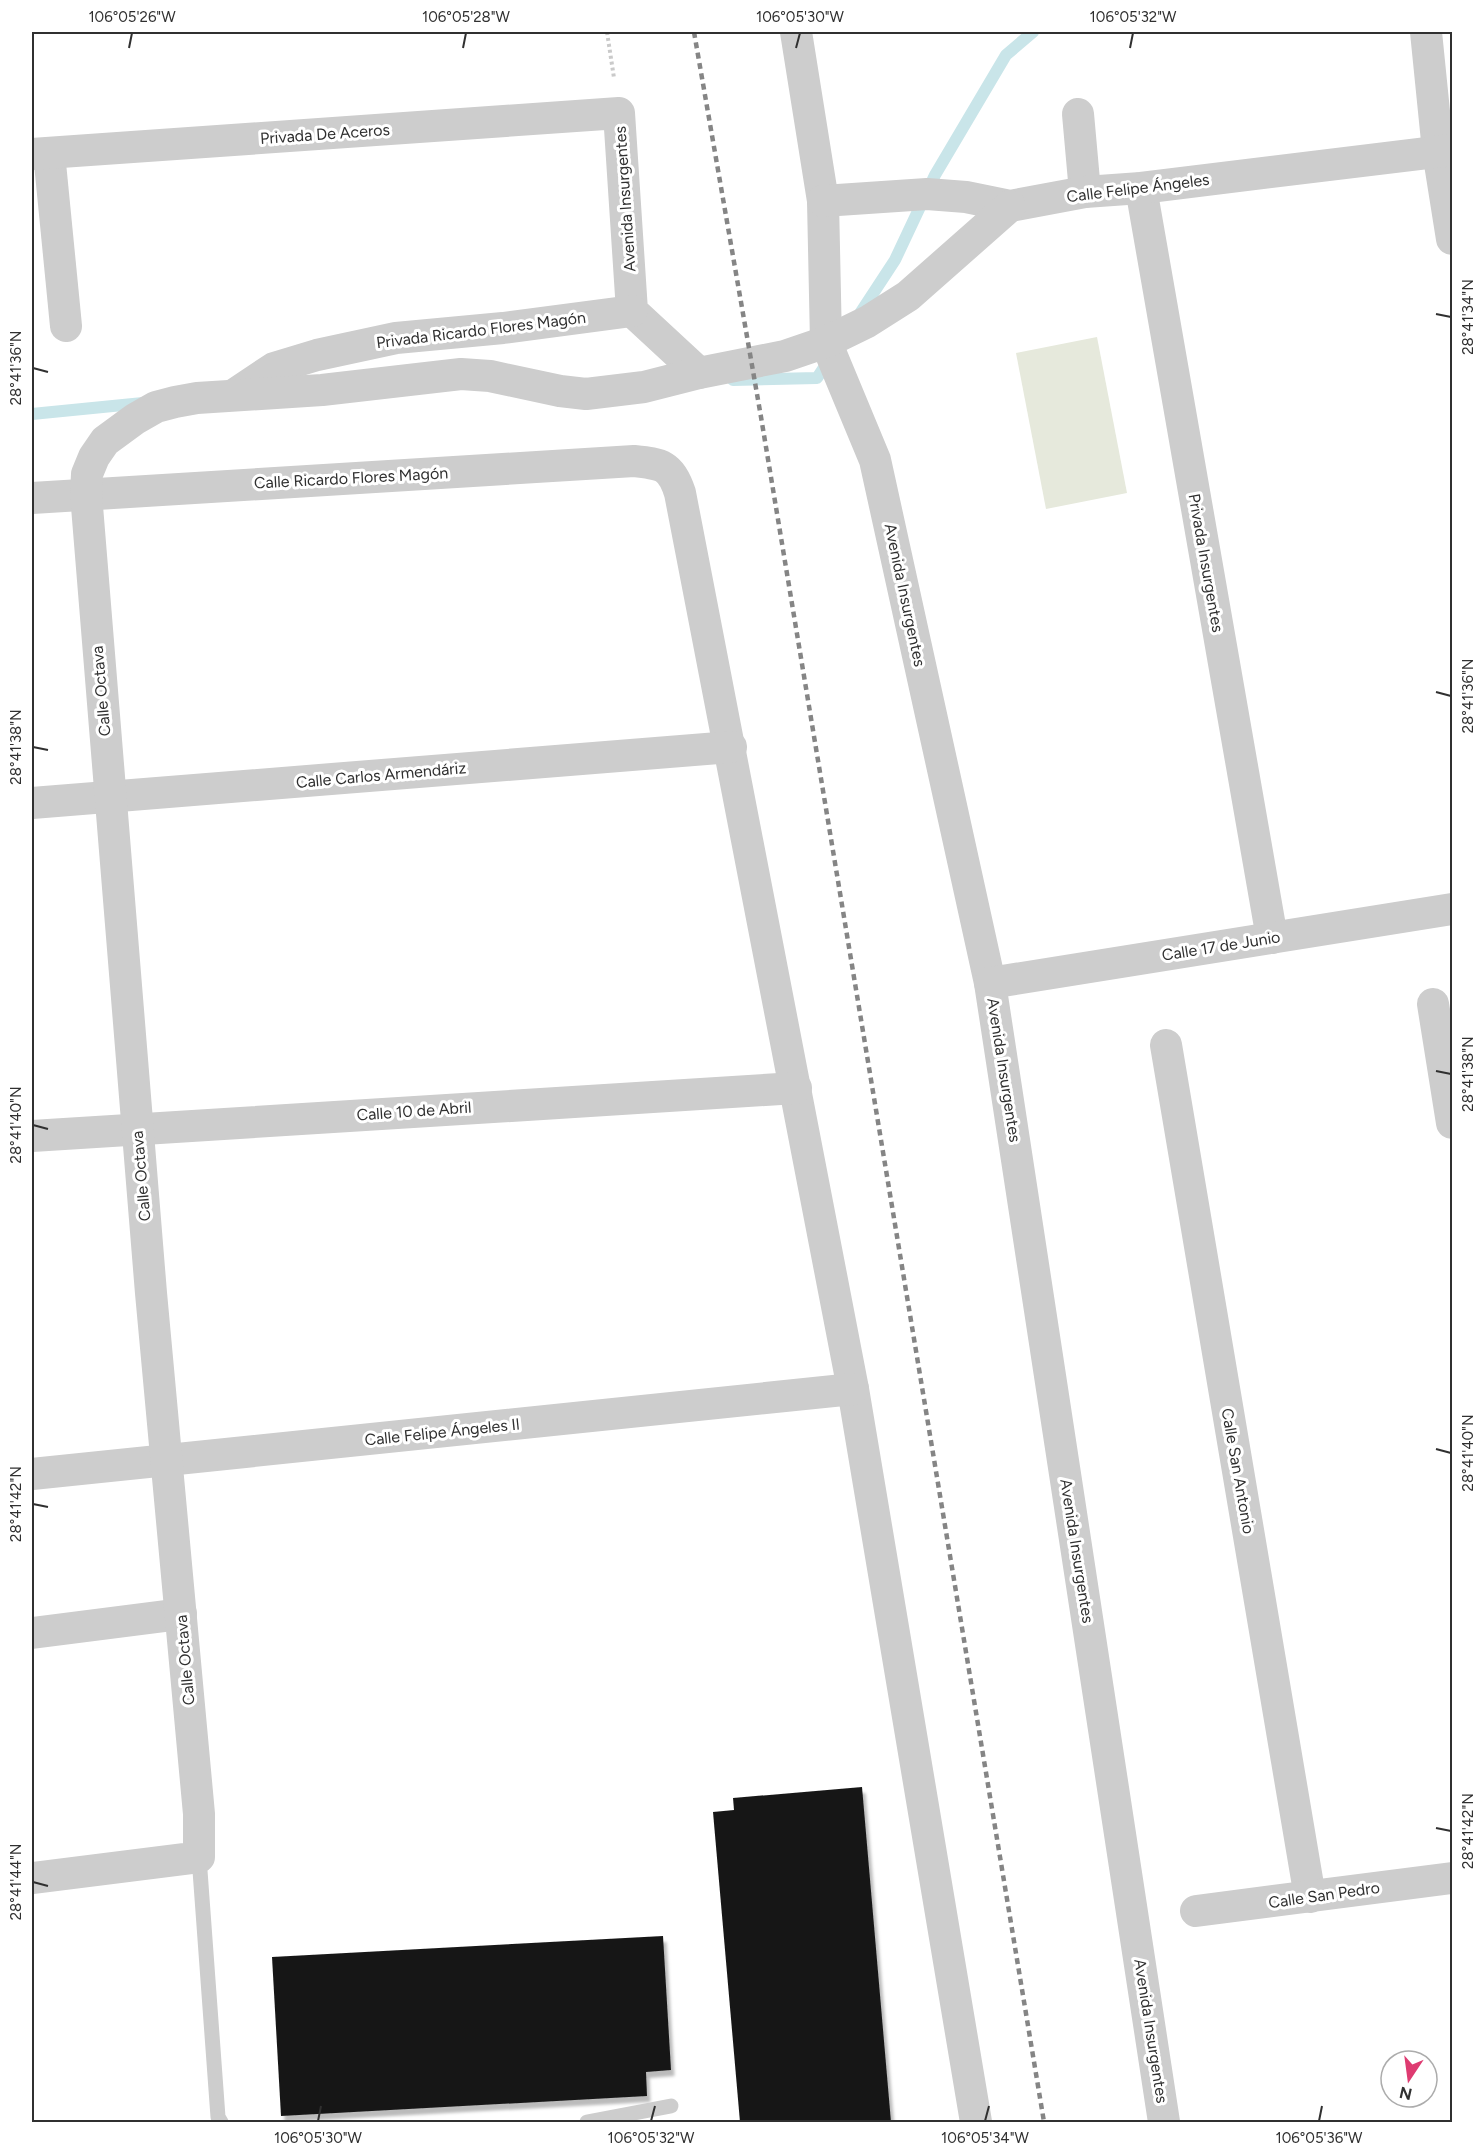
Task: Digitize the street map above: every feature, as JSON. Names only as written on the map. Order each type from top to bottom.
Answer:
[{"type":"street","name":"Avenida Insurgentes","points":[[796,32],[823,201],[826,342],[875,460],[990,983],[1164,2122]]},
{"type":"street","points":[[1426,32],[1445,150],[1452,239]]},
{"type":"street","name":"Privada De Aceros","points":[[40,154],[619,113]]},
{"type":"street","name":"Avenida Insurgentes","points":[[619,113],[632,311]]},
{"type":"street","points":[[1078,114],[1085,192]]},
{"type":"street","name":"Calle Felipe Ángeles","points":[[823,201],[927,194],[966,197],[1010,206],[1085,192],[1141,188],[1445,150]]},
{"type":"street","points":[[40,154],[66,326]]},
{"type":"street","name":"Privada Insurgentes","points":[[1141,188],[1272,938]]},
{"type":"street","name":"Calle Octava","points":[[199,1857],[200,1814],[137,1128],[86,494],[87,474],[94,457],[105,441],[135,419],[156,407],[175,402],[233,395],[322,390],[461,374],[490,376],[560,391],[586,394],[644,387],[699,373],[785,356],[826,342],[867,322],[908,296],[1010,206]]},
{"type":"street","points":[[632,311],[699,373]]},
{"type":"street","name":"Privada Ricardo Flores Magón","points":[[233,395],[274,368],[317,355],[396,338],[504,328],[632,311]]},
{"type":"street","name":"Calle Ricardo Flores Magón","points":[[32,498],[634,461],[659,464],[670,470],[676,479],[680,493],[731,747]]},
{"type":"street","points":[[731,747],[853,1389],[976,2122]]},
{"type":"street","name":"Calle Carlos Armendáriz","points":[[32,803],[731,747]]},
{"type":"street","name":"Calle 17 de Junio","points":[[990,983],[1452,909]]},
{"type":"street","points":[[1433,1004],[1452,1123]]},
{"type":"street","name":"Calle San Antonio","points":[[1166,1045],[1310,1897]]},
{"type":"street","name":"Calle 10 de Abril","points":[[32,1136],[796,1088]]},
{"type":"street","name":"Calle Felipe Ángeles Il","points":[[32,1474],[853,1389]]},
{"type":"street","points":[[32,1633],[181,1614]]},
{"type":"street","points":[[32,1878],[199,1857]]},
{"type":"street","name":"Calle San Pedro","points":[[1196,1911],[1452,1878]]},
{"type":"lane","points":[[199,1857],[220,2122]]},
{"type":"lane","points":[[588,2122],[671,2106]]},
{"type":"path","name":"Avenida Insurgentes","points":[[607,32],[619,113]]},
{"type":"shaded area","points":[[1097,337],[1127,493],[1046,509],[1016,353]]},
{"type":"building","points":[[862,1787],[891,2122],[740,2122],[713,1812],[734,1810],[733,1798]]},
{"type":"building","points":[[663,1936],[671,2070],[646,2072],[647,2096],[281,2116],[272,1957]]},
{"type":"waterway","points":[[857,318],[895,260],[935,175],[1006,55],[1033,32]]},
{"type":"waterway","points":[[733,380],[817,378],[829,360]]},
{"type":"waterway","points":[[32,414],[143,403]]},
{"type":"railway","points":[[694,32],[761,417],[1044,2122]]}]
